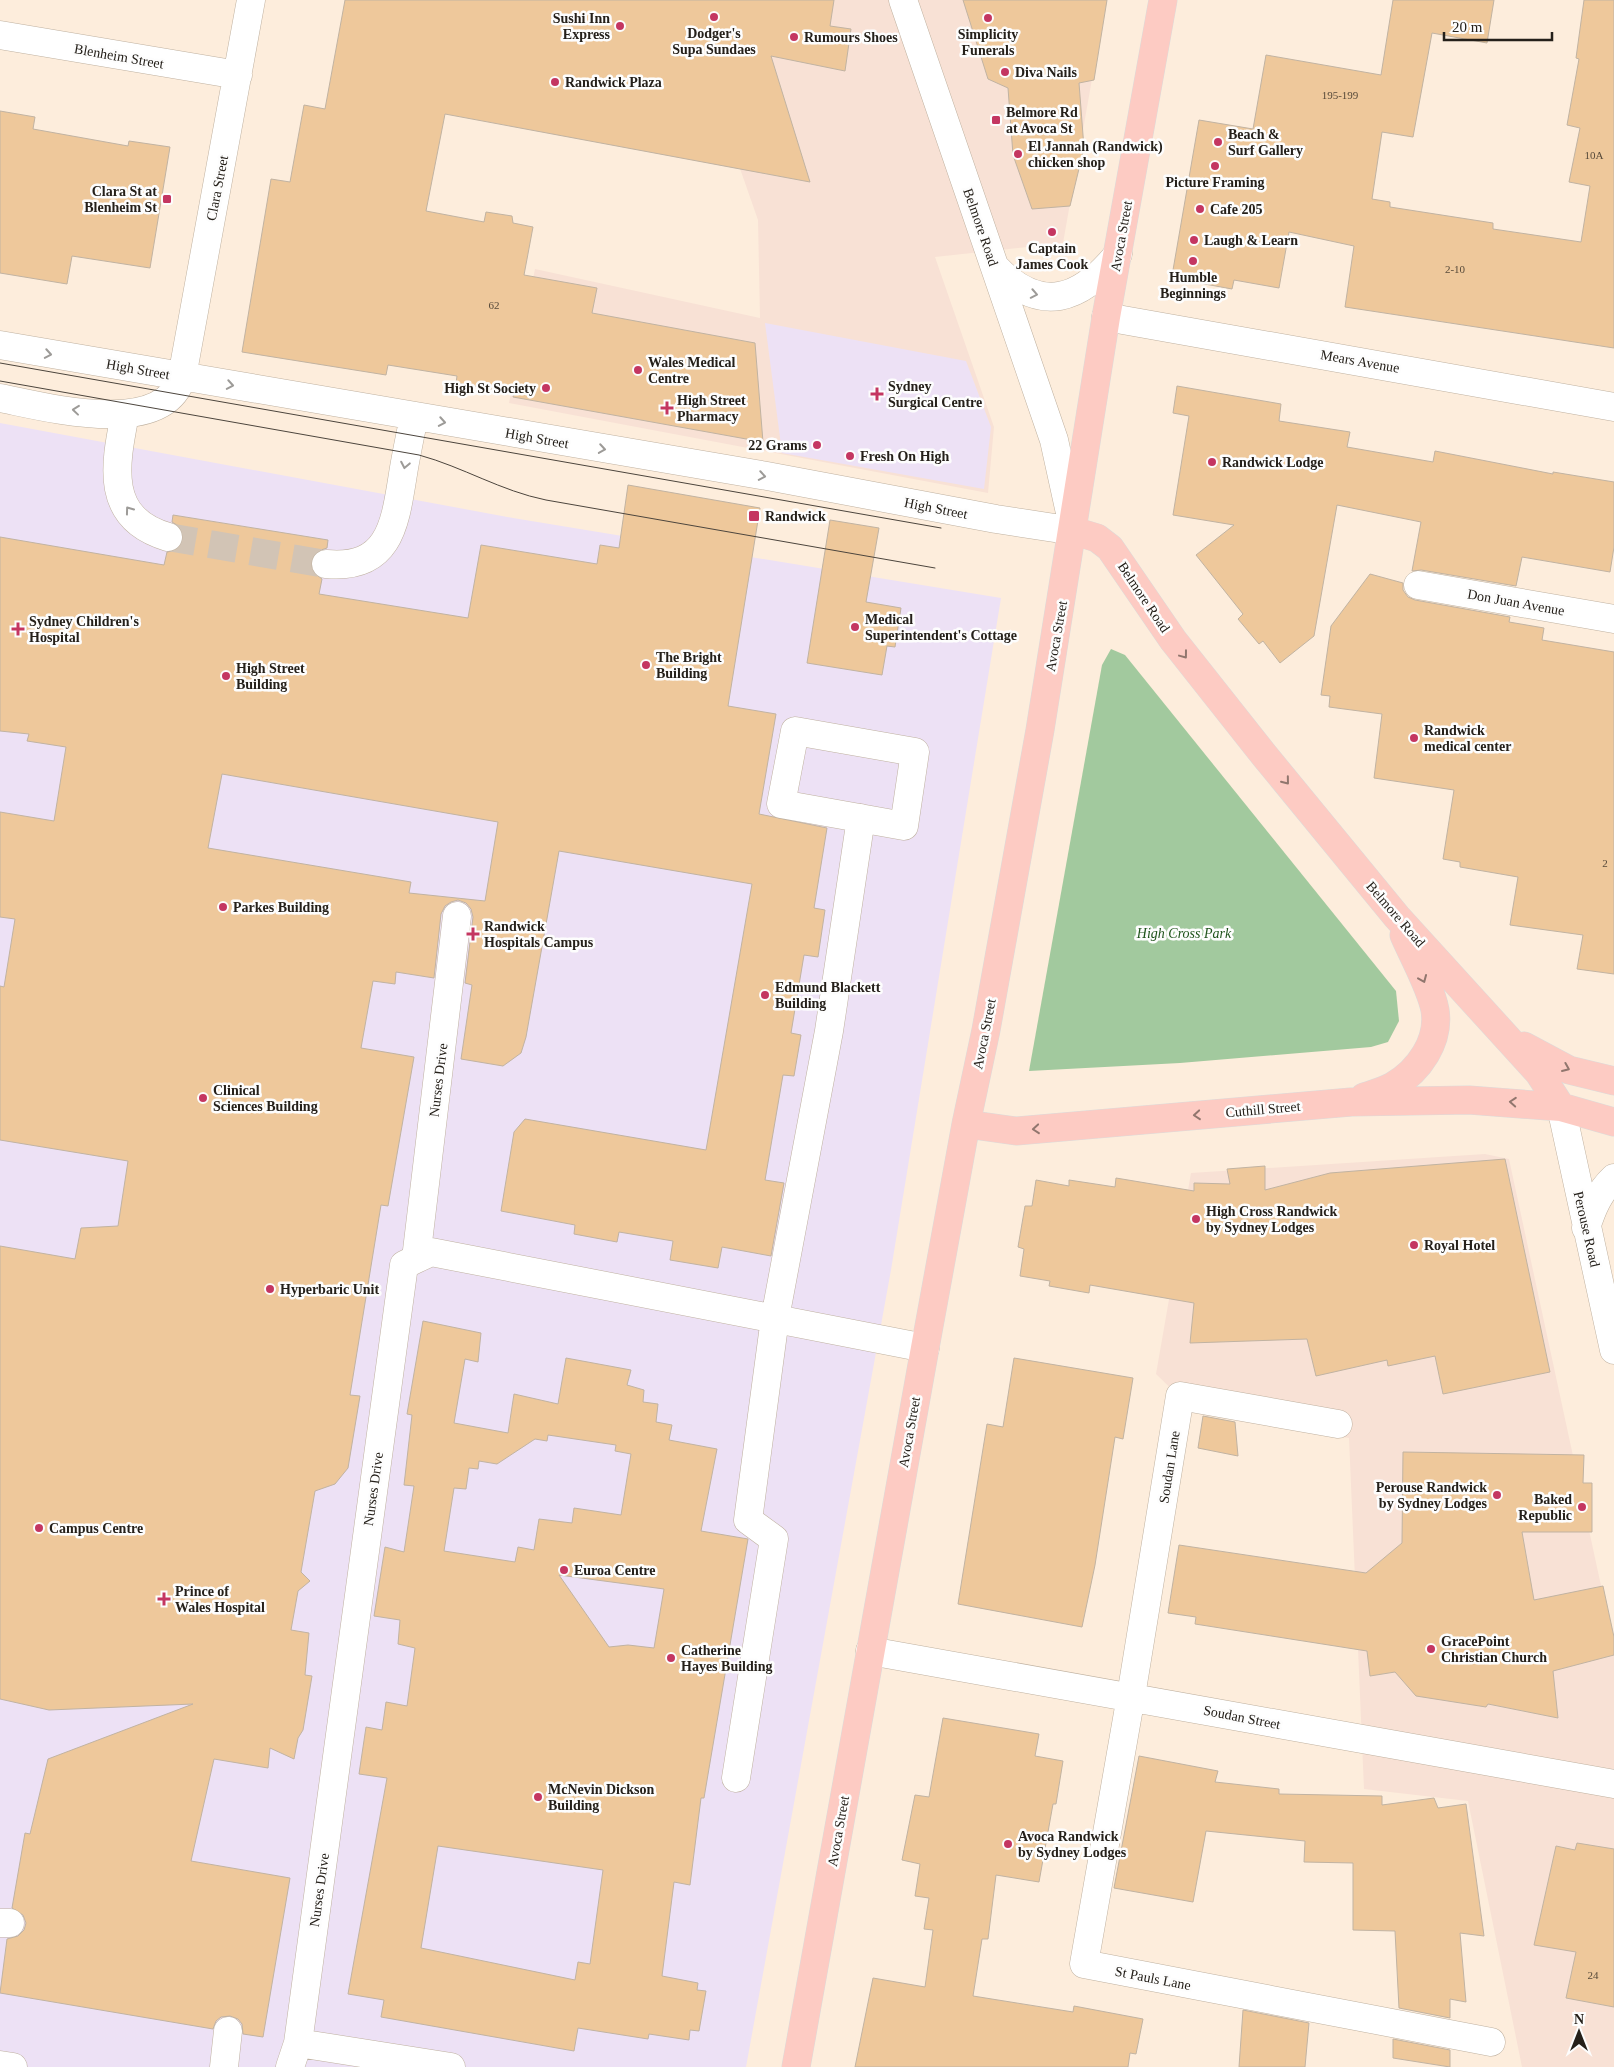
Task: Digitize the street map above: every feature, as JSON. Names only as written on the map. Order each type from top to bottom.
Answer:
[{"type":"main road","name":"Avoca Street","points":[[796,2067],[966,1124],[988,1021],[1074,531],[1106,317],[1163,0]]},
{"type":"main road","name":"Belmore Road","points":[[1074,531],[1097,538],[1110,548],[1190,662],[1397,918],[1539,1074],[1561,1107]]},
{"type":"main road","points":[[1351,1102],[1392,1087],[1421,1062],[1432,1042],[1435,1030],[1435,1009],[1397,918]]},
{"type":"main road","points":[[1494,1024],[1517,1041],[1558,1065],[1582,1074],[1614,1081]]},
{"type":"main road","name":"Cuthill Street","points":[[966,1124],[1016,1131],[1351,1102],[1469,1100],[1561,1107],[1614,1122]]},
{"type":"street","name":"Clara Street","points":[[182,377],[251,0]]},
{"type":"street","name":"Belmore Road","points":[[903,0],[1054,440],[1074,531]]},
{"type":"street","name":"Blenheim Street","points":[[0,35],[238,76]]},
{"type":"street","points":[[995,267],[1011,283],[1024,292],[1055,296],[1071,294],[1089,285],[1104,272],[1118,254]]},
{"type":"street","name":"Mears Avenue","points":[[1106,317],[1614,407]]},
{"type":"street","name":"High Street","points":[[0,345],[767,476],[996,520],[1074,531]]},
{"type":"street","points":[[0,398],[46,406],[124,414],[142,412],[159,405],[176,389],[182,377]]},
{"type":"street","points":[[124,414],[116,458],[116,481],[119,494],[134,517],[151,530],[168,537]]},
{"type":"street","points":[[326,564],[356,563],[372,556],[383,545],[395,516],[414,417]]},
{"type":"street","name":"Don Juan Avenue","points":[[1418,585],[1614,619]]},
{"type":"street","points":[[795,731],[915,752],[904,826],[861,818],[781,804],[795,731]]},
{"type":"street","points":[[736,1778],[774,1539],[748,1520],[775,1318],[829,1031],[861,818]]},
{"type":"street","name":"Nurses Drive","points":[[294,2055],[404,1265],[416,1259],[457,916]]},
{"type":"street","name":"Perouse Road","points":[[1561,1107],[1614,1350]]},
{"type":"street","points":[[1586,1228],[1595,1204],[1603,1190],[1614,1178]]},
{"type":"street","points":[[416,1259],[431,1252],[925,1348]]},
{"type":"street","name":"Soudan Lane","points":[[1131,1696],[1180,1396],[1338,1424]]},
{"type":"street","name":"Soudan Street","points":[[870,1651],[1131,1696],[1614,1784]]},
{"type":"street","name":"St Pauls Lane","points":[[1131,1696],[1084,1964],[1491,2042]]},
{"type":"street","points":[[224,2067],[228,2031]]},
{"type":"street","points":[[294,2055],[451,2067]]},
{"type":"street","points":[[0,2065],[14,2067]]},
{"type":"shaded area","points":[[681,0],[1106,0],[1063,243],[935,257],[994,427],[988,493],[509,403],[535,269],[760,318],[758,220]]},
{"type":"shaded area","name":"Sydney Surgical Centre","points":[[765,323],[966,361],[991,427],[984,489],[782,453]]},
{"type":"shaded area","name":"Randwick Hospitals Campus","points":[[0,423],[513,518],[1001,598],[891,1270],[746,2067],[0,2067]]},
{"type":"shaded area","points":[[1485,1154],[1509,1159],[1614,1646],[1614,2067],[1522,2067],[1468,1801],[1364,1789],[1349,1438],[1196,1413],[1156,1374],[1191,1173]]},
{"type":"green space","name":"High Cross Park","points":[[1111,649],[1125,655],[1396,991],[1399,1021],[1388,1042],[1371,1047],[1180,1063],[1029,1071],[1102,665]]},
{"type":"building","points":[[345,0],[834,0],[830,26],[851,29],[845,71],[771,56],[810,182],[445,114],[426,211],[484,222],[486,212],[512,216],[513,223],[533,227],[524,275],[597,288],[592,313],[755,343],[763,442],[513,397],[514,393],[456,383],[457,376],[388,365],[386,375],[242,352],[271,179],[290,182],[304,105],[325,109]]},
{"type":"building","points":[[963,0],[1107,0],[1094,80],[1079,83],[1084,148],[1070,206],[1032,209],[1013,155],[1008,88],[988,79]]},
{"type":"building","points":[[1393,0],[1494,0],[1487,43],[1432,33],[1413,137],[1382,132],[1372,199],[1390,202],[1390,207],[1493,223],[1493,229],[1581,242],[1590,186],[1569,182],[1580,128],[1567,125],[1579,59],[1576,58],[1584,0],[1614,0],[1614,348],[1345,307],[1354,246],[1289,232],[1279,288],[1234,280],[1232,289],[1183,280],[1173,270],[1199,120],[1253,129],[1266,55],[1381,75]]},
{"type":"building","points":[[0,111],[35,117],[33,129],[128,146],[129,141],[170,147],[150,268],[72,256],[67,284],[0,273]]},
{"type":"building","points":[[1177,386],[1281,404],[1279,421],[1350,432],[1347,447],[1433,462],[1435,451],[1553,474],[1553,472],[1614,482],[1614,547],[1610,572],[1522,557],[1516,586],[1421,570],[1412,571],[1421,522],[1337,505],[1314,636],[1280,663],[1263,641],[1259,644],[1238,619],[1243,614],[1196,555],[1234,525],[1173,515],[1189,416],[1173,413]]},
{"type":"building","name":"Prince of Wales Hospital","points":[[628,485],[760,508],[728,706],[776,714],[759,814],[827,828],[814,908],[825,910],[818,957],[804,955],[791,1033],[801,1035],[794,1076],[783,1075],[765,1180],[784,1183],[771,1256],[722,1247],[718,1268],[670,1260],[673,1241],[619,1232],[617,1242],[574,1234],[575,1225],[501,1211],[514,1132],[525,1119],[706,1150],[752,884],[559,851],[526,1037],[521,1053],[503,1066],[461,1059],[472,985],[465,983],[473,917],[471,909],[466,903],[458,900],[445,906],[441,914],[434,978],[396,972],[395,984],[373,981],[361,1048],[414,1057],[388,1206],[381,1205],[350,1395],[360,1396],[348,1468],[335,1484],[315,1491],[301,1572],[310,1581],[298,1591],[291,1630],[309,1633],[305,1675],[312,1676],[303,1730],[298,1738],[294,1759],[270,1748],[268,1768],[214,1759],[191,1861],[290,1878],[263,2037],[243,2034],[242,2024],[238,2019],[230,2016],[221,2017],[216,2021],[213,2029],[0,1993],[7,1939],[18,1936],[24,1930],[26,1923],[23,1915],[12,1908],[25,1833],[30,1834],[48,1759],[193,1704],[49,1710],[0,1699],[0,1246],[75,1259],[81,1228],[118,1226],[128,1161],[0,1140],[0,986],[4,987],[15,919],[0,917],[0,812],[54,821],[66,747],[27,741],[29,734],[0,731],[0,537],[164,565],[167,552],[177,550],[183,543],[180,527],[172,522],[173,515],[328,540],[327,548],[318,551],[313,556],[310,564],[313,572],[322,579],[319,594],[468,618],[481,545],[597,564],[600,545],[619,548]],"holes":[[[222,774],[498,822],[485,901],[409,893],[411,882],[208,848]]]},
{"type":"building","name":"Medical Superintendent's Cottage","points":[[830,520],[879,528],[866,602],[901,608],[895,647],[887,646],[882,675],[807,663]]},
{"type":"building","points":[[1370,574],[1403,583],[1403,590],[1408,597],[1415,600],[1510,617],[1509,622],[1544,628],[1542,640],[1614,652],[1614,974],[1577,969],[1583,935],[1510,925],[1518,877],[1460,867],[1460,862],[1443,859],[1454,790],[1374,778],[1382,714],[1329,707],[1330,696],[1321,695],[1331,626]]},
{"type":"building","points":[[1505,1159],[1550,1372],[1443,1394],[1435,1356],[1388,1366],[1387,1360],[1316,1376],[1307,1339],[1190,1343],[1194,1303],[1090,1285],[1089,1293],[1049,1286],[1050,1281],[1020,1276],[1024,1249],[1018,1247],[1025,1206],[1032,1206],[1036,1180],[1069,1186],[1069,1180],[1115,1187],[1116,1178],[1194,1191],[1194,1183],[1230,1184],[1227,1169],[1265,1166],[1265,1190],[1330,1173]]},
{"type":"building","points":[[423,1321],[481,1333],[478,1362],[465,1359],[454,1423],[508,1433],[514,1394],[558,1404],[566,1358],[631,1370],[627,1385],[644,1390],[643,1402],[658,1404],[656,1422],[672,1425],[669,1440],[717,1449],[701,1531],[748,1539],[704,1798],[701,1798],[690,1885],[674,1882],[662,1976],[698,1983],[697,1990],[706,1991],[699,2031],[690,2030],[689,2040],[649,2034],[648,2039],[578,2028],[574,2051],[381,2017],[384,2000],[348,1994],[387,1778],[359,1774],[366,1727],[382,1730],[386,1702],[407,1706],[415,1648],[398,1644],[400,1620],[374,1616],[385,1547],[404,1552],[414,1486],[404,1485],[412,1415],[407,1414]],"holes":[[[548,1435],[616,1445],[615,1451],[631,1454],[621,1515],[574,1508],[572,1523],[539,1519],[534,1550],[518,1547],[515,1562],[444,1551],[454,1488],[466,1489],[469,1468],[478,1469],[479,1461],[497,1464],[535,1439],[547,1441]],[[559,1575],[664,1589],[654,1648],[628,1645],[609,1647]],[[438,1846],[603,1870],[590,1964],[578,1962],[575,1980],[421,1948]]]},
{"type":"building","points":[[1014,1358],[1133,1378],[1123,1439],[1115,1437],[1095,1565],[1082,1627],[958,1604],[987,1424],[1003,1427]]},
{"type":"building","points":[[1203,1416],[1235,1422],[1238,1456],[1198,1448]]},
{"type":"building","points":[[1403,1452],[1584,1455],[1583,1483],[1592,1483],[1592,1532],[1522,1532],[1534,1600],[1603,1586],[1614,1637],[1614,1655],[1553,1671],[1558,1718],[1488,1704],[1486,1707],[1416,1696],[1395,1672],[1370,1676],[1367,1651],[1195,1624],[1196,1617],[1168,1613],[1179,1545],[1366,1573],[1402,1543]]},
{"type":"building","points":[[943,1718],[1039,1734],[1035,1756],[1063,1761],[1039,1882],[996,1875],[988,1939],[982,1939],[973,1996],[1073,2012],[1074,2006],[1143,2019],[1136,2054],[1130,2053],[1128,2067],[855,2067],[873,1978],[925,1987],[933,1930],[924,1929],[929,1898],[915,1896],[920,1864],[902,1860],[915,1795],[929,1797]]},
{"type":"building","points":[[1139,1756],[1218,1771],[1215,1782],[1279,1789],[1279,1794],[1382,1796],[1382,1805],[1434,1798],[1438,1808],[1466,1804],[1484,1936],[1460,1933],[1466,2002],[1450,1999],[1450,2018],[1399,2008],[1395,1931],[1353,1930],[1353,1863],[1304,1862],[1305,1841],[1206,1831],[1193,1902],[1114,1888]]},
{"type":"building","points":[[1577,1843],[1614,1849],[1614,2007],[1566,1998],[1576,1952],[1534,1945],[1556,1846],[1575,1850]]},
{"type":"building","points":[[1243,2010],[1309,2023],[1305,2067],[1239,2067]]},
{"type":"building","points":[[1393,2039],[1450,2050],[1450,2067],[1393,2058]]},
{"type":"tunnel","points":[[168,537],[326,564]]},
{"type":"tram line","points":[[0,363],[941,528]]},
{"type":"tram line","points":[[0,381],[419,455],[513,491],[546,500],[935,568]]},
{"type":"place","name":"Dodger's Supa Sundaes","points":[[714,17]]},
{"type":"place","name":"Simplicity Funerals","points":[[988,18]]},
{"type":"place","name":"Sushi Inn Express","points":[[620,26]]},
{"type":"place","name":"Rumours Shoes","points":[[794,37]]},
{"type":"place","name":"Diva Nails","points":[[1005,72]]},
{"type":"place","name":"Randwick Plaza","points":[[555,82]]},
{"type":"place","name":"Belmore Rd at Avoca St","points":[[996,120]]},
{"type":"place","name":"Beach & Surf Gallery","points":[[1218,142]]},
{"type":"place","name":"El Jannah (Randwick) chicken shop","points":[[1018,154]]},
{"type":"place","name":"Picture Framing","points":[[1215,166]]},
{"type":"place","name":"Clara St at Blenheim St","points":[[167,199]]},
{"type":"place","name":"Cafe 205","points":[[1200,209]]},
{"type":"place","name":"Captain James Cook","points":[[1052,232]]},
{"type":"place","name":"Laugh & Learn","points":[[1194,240]]},
{"type":"place","name":"Humble Beginnings","points":[[1193,261]]},
{"type":"place","name":"Wales Medical Centre","points":[[638,370]]},
{"type":"place","name":"High St Society","points":[[546,388]]},
{"type":"place","name":"Sydney Surgical Centre","points":[[877,394]]},
{"type":"place","name":"High Street Pharmacy","points":[[667,408]]},
{"type":"place","name":"22 Grams","points":[[817,445]]},
{"type":"place","name":"Fresh On High","points":[[850,456]]},
{"type":"place","name":"Randwick Lodge","points":[[1212,462]]},
{"type":"place","name":"Randwick","points":[[754,516]]},
{"type":"place","name":"Medical Superintendent's Cottage","points":[[855,627]]},
{"type":"place","name":"Sydney Children's Hospital","points":[[18,629]]},
{"type":"place","name":"The Bright Building","points":[[646,665]]},
{"type":"place","name":"High Street Building","points":[[226,676]]},
{"type":"place","name":"Randwick medical center","points":[[1414,738]]},
{"type":"place","name":"Parkes Building","points":[[223,907]]},
{"type":"place","name":"Randwick Hospitals Campus","points":[[473,934]]},
{"type":"place","name":"Edmund Blackett Building","points":[[765,995]]},
{"type":"place","name":"Clinical Sciences Building","points":[[203,1098]]},
{"type":"place","name":"High Cross Randwick by Sydney Lodges","points":[[1196,1219]]},
{"type":"place","name":"Royal Hotel","points":[[1414,1245]]},
{"type":"place","name":"Hyperbaric Unit","points":[[270,1289]]},
{"type":"place","name":"Perouse Randwick by Sydney Lodges","points":[[1497,1495]]},
{"type":"place","name":"Baked Republic","points":[[1582,1507]]},
{"type":"place","name":"Campus Centre","points":[[39,1528]]},
{"type":"place","name":"Euroa Centre","points":[[564,1570]]},
{"type":"place","name":"Prince of Wales Hospital","points":[[164,1599]]},
{"type":"place","name":"GracePoint Christian Church","points":[[1431,1649]]},
{"type":"place","name":"Catherine Hayes Building","points":[[671,1658]]},
{"type":"place","name":"McNevin Dickson Building","points":[[538,1797]]},
{"type":"place","name":"Avoca Randwick by Sydney Lodges","points":[[1008,1844]]}]
